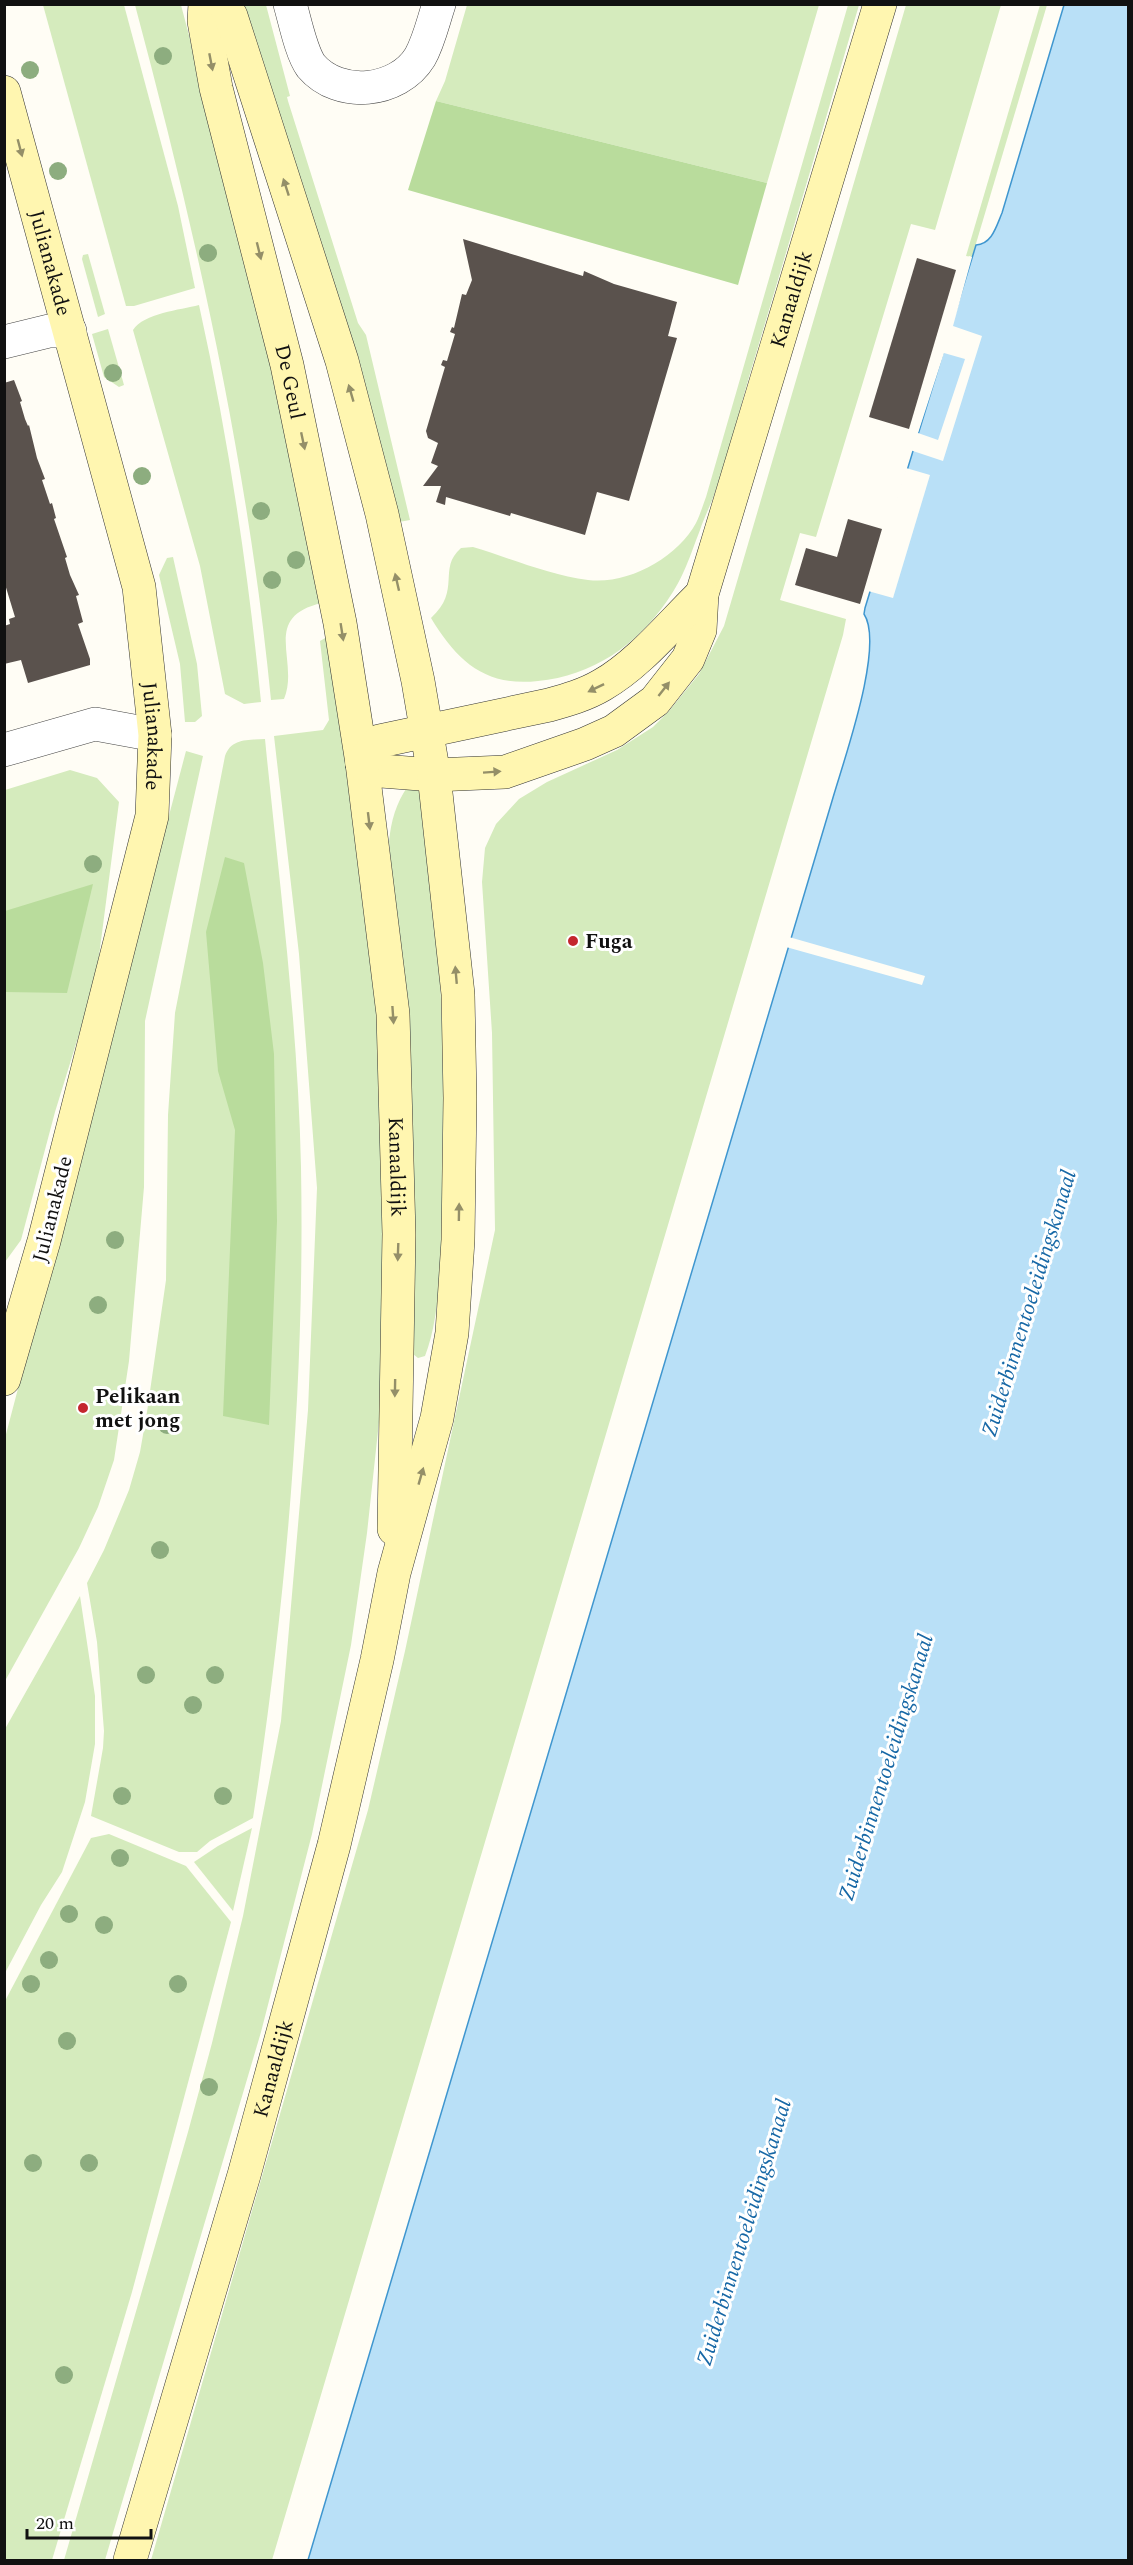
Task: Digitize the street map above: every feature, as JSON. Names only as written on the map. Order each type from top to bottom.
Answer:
[{"type":"main road","name":"De Geul","points":[[205,4],[204,21],[216,88],[287,365],[304,446],[340,623],[362,763]]},
{"type":"main road","points":[[224,4],[231,16],[351,392],[404,612],[426,731]]},
{"type":"main road","name":"Kanaaldijk","points":[[362,763],[381,771],[434,775],[505,772],[585,744],[614,731],[655,701],[688,659],[699,630],[702,594],[880,4]]},
{"type":"main road","name":"Julianakade","points":[[4,92],[139,587],[155,735],[152,816],[14,1314],[4,1379]]},
{"type":"main road","name":"Kanaaldijk","points":[[394,1573],[399,1234],[394,1025],[362,763],[380,741],[549,705],[576,697],[602,685],[633,662],[702,594]]},
{"type":"main road","name":"Kanaaldijk","points":[[130,2560],[244,2175],[331,1857],[377,1660],[394,1573],[437,1418],[452,1333],[458,1240],[460,1098],[458,994],[434,775],[426,731]]},
{"type":"street","points":[[290,4],[298,35],[310,65],[327,79],[346,86],[366,88],[387,83],[406,73],[419,58],[439,4]]},
{"type":"street","points":[[4,342],[49,331],[70,331]]},
{"type":"street","points":[[4,750],[95,724],[155,735]]},
{"type":"green space","points":[[43,5],[124,5],[178,206],[195,288],[134,306],[126,306]]},
{"type":"green space","points":[[135,5],[181,5],[254,282],[322,603],[303,610],[292,619],[287,630],[288,685],[284,699],[271,700],[249,524],[217,350],[179,177]]},
{"type":"green space","points":[[243,5],[266,5],[290,96],[287,97],[288,101],[358,323],[366,335],[410,520],[399,522]]},
{"type":"green space","points":[[467,5],[819,5],[767,183],[436,101],[445,81]]},
{"type":"green space","points":[[848,5],[859,5],[725,463],[712,502],[678,583],[655,617],[642,631],[612,656],[577,673],[558,678],[519,682],[503,680],[474,668],[451,647],[431,618],[445,598],[451,564],[461,548],[473,547],[573,578],[603,580],[635,573],[664,558],[688,536],[696,523],[706,497]]},
{"type":"green space","points":[[906,5],[1001,5],[935,230],[911,224],[816,537],[800,533],[780,600],[846,619],[843,635],[272,2560],[151,2560],[368,1810],[405,1651],[495,1230],[492,1033],[482,882],[485,848],[496,824],[519,799],[547,782],[617,750],[653,727],[699,674],[724,626]]},
{"type":"green space","points":[[1040,5],[1047,5],[972,257],[966,256]]},
{"type":"green space","points":[[436,101],[767,183],[738,285],[408,190]]},
{"type":"green space","points":[[88,254],[105,314],[98,317],[82,259],[83,255]]},
{"type":"green space","points":[[199,305],[236,503],[261,702],[244,704],[225,694],[200,566],[133,330],[138,324],[154,316]]},
{"type":"green space","points":[[108,329],[124,385],[119,387],[104,377],[92,334]]},
{"type":"green space","points":[[173,557],[197,664],[202,716],[195,722],[185,722],[180,664],[159,575],[167,558]]},
{"type":"green space","points":[[327,637],[343,728],[371,945],[384,1098],[382,1394],[367,1533],[351,1645],[312,1834],[261,2032],[105,2560],[64,2560],[212,2043],[243,1916],[281,1721],[308,1410],[317,1188],[299,954],[274,736],[323,730],[329,720],[320,641]]},
{"type":"green space","points":[[265,739],[296,1060],[301,1167],[300,1332],[291,1494],[275,1656],[253,1818],[210,1841],[197,1852],[179,1852],[91,1816],[104,1731],[97,1642],[87,1583],[104,1550],[129,1490],[140,1452],[147,1412],[166,1280],[168,1115],[175,1013],[225,756],[231,746],[236,743]]},
{"type":"green space","points":[[186,751],[203,756],[145,1021],[144,1187],[129,1361],[114,1460],[98,1507],[79,1548],[5,1681],[5,1438]]},
{"type":"green space","points":[[70,770],[97,778],[119,802],[96,979],[55,1112],[21,1240],[5,1262],[5,790]]},
{"type":"green space","points":[[408,786],[417,788],[421,794],[440,974],[442,1046],[443,1153],[440,1274],[431,1339],[425,1356],[418,1358],[413,1354],[414,1162],[409,1064],[389,842],[395,813]]},
{"type":"green space","points":[[225,857],[244,863],[263,963],[274,1054],[277,1221],[269,1425],[223,1416],[235,1130],[218,1071],[206,932]]},
{"type":"green space","points":[[93,884],[67,993],[5,992],[5,911]]},
{"type":"green space","points":[[80,1596],[95,1696],[95,1744],[85,1802],[62,1872],[41,1905],[5,1973],[5,1729]]},
{"type":"green space","points":[[252,1828],[233,1911],[194,1862]]},
{"type":"green space","points":[[109,1834],[186,1866],[231,1922],[132,2292],[52,2560],[5,2560],[5,2001],[91,1838]]},
{"type":"water","name":"Zuiderbinnentoeleidingskanaal","points":[[1064,5],[1128,5],[1128,2560],[308,2560],[860,705],[869,651],[869,630],[864,614],[865,608],[976,245],[990,238],[1002,213]]},
{"type":"pier","points":[[969,256],[972,257],[953,326],[982,336],[943,461],[910,450]],"holes":[[[944,353],[965,359],[938,440],[918,433]]]},
{"type":"pier","points":[[906,468],[930,475],[893,598],[868,591]]},
{"type":"pier","points":[[789,937],[925,976],[922,985],[786,947]]},
{"type":"building","points":[[463,239],[583,276],[584,271],[614,284],[677,302],[668,336],[677,338],[629,501],[597,492],[585,535],[446,497],[445,505],[436,502],[441,486],[423,486],[438,466],[431,463],[438,443],[428,438],[426,431],[445,367],[441,365],[443,360],[447,361],[455,334],[450,332],[452,327],[454,328],[462,294],[466,295],[472,280]]},
{"type":"building","points":[[917,258],[956,270],[909,429],[869,417]]},
{"type":"building","points":[[14,380],[45,479],[42,480],[50,504],[52,503],[56,518],[54,519],[67,557],[65,558],[70,575],[79,595],[76,596],[83,622],[78,624],[90,659],[90,665],[28,683],[21,660],[4,664],[4,626],[10,624],[9,619],[15,617],[4,581],[4,383]]},
{"type":"building","points":[[848,519],[882,529],[860,604],[795,585],[806,548],[837,557]]},
{"type":"place","name":"Fuga","points":[[573,941]]},
{"type":"place","name":"Pelikaan met jong","points":[[83,1408]]}]
